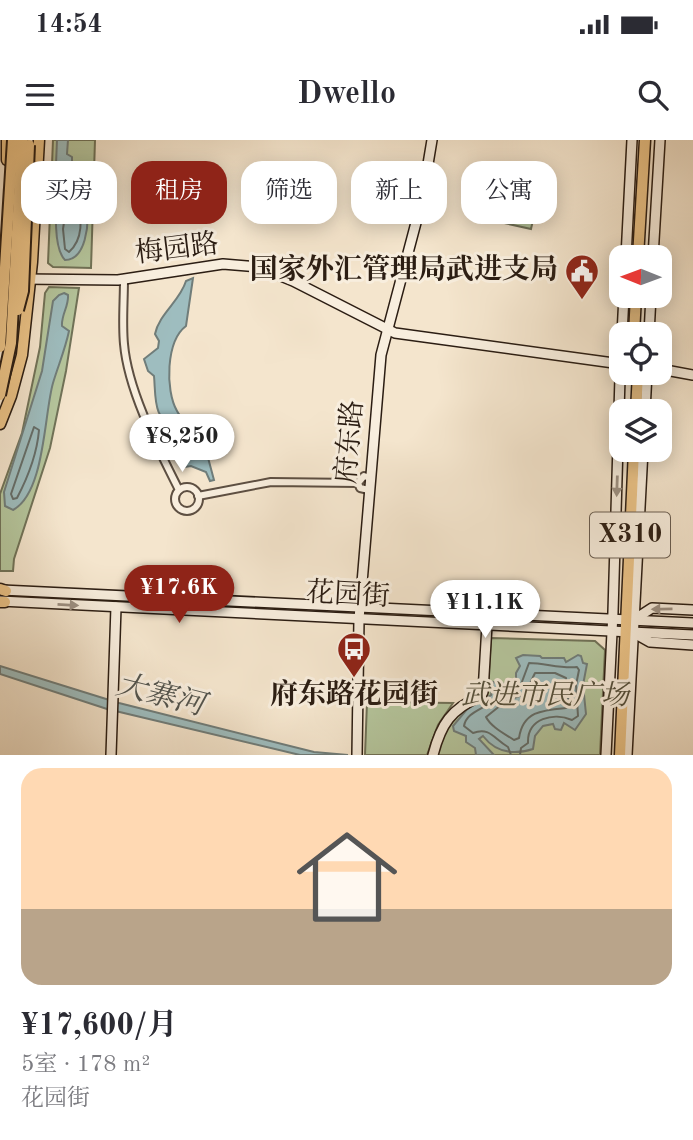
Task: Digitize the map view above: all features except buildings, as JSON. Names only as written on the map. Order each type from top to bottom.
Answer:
[{"type":"highway","points":[[3,323],[10,140]]},
{"type":"highway","points":[[0,395],[25,140]]},
{"type":"highway","points":[[0,250],[5,345]]},
{"type":"main road","points":[[0,304],[10,140]]},
{"type":"main road","points":[[0,424],[22,355],[25,140]]},
{"type":"main road","points":[[0,413],[16,343],[25,279],[38,140]]},
{"type":"main road","points":[[639,245],[645,140]]},
{"type":"main road","points":[[645,245],[650,140]]},
{"type":"main road","name":"X310","points":[[623,619],[628,462]]},
{"type":"main road","name":"X310","points":[[617,755],[633,462]]},
{"type":"street","name":"府东路","points":[[356,755],[359,619],[382,355],[422,200],[432,140]]},
{"type":"street","points":[[627,245],[632,140]]},
{"type":"street","points":[[654,245],[660,140]]},
{"type":"street","name":"梅园路","points":[[1,279],[124,279],[223,264],[260,267],[395,333],[609,361]]},
{"type":"street","points":[[124,279],[124,343],[127,363],[143,412],[179,490]]},
{"type":"street","name":"梅园路","points":[[387,329],[609,356]]},
{"type":"street","points":[[672,365],[693,369]]},
{"type":"street","points":[[672,371],[693,375]]},
{"type":"street","points":[[621,385],[623,619]]},
{"type":"street","points":[[623,619],[642,462]]},
{"type":"street","points":[[198,496],[271,482],[358,483],[364,477],[370,478]]},
{"type":"street","points":[[358,483],[360,488],[369,490]]},
{"type":"street","points":[[190,487],[198,496],[195,507],[185,510],[176,504],[175,496],[179,490],[190,487]]},
{"type":"street","name":"花园街","points":[[2,596],[360,607],[693,623]]},
{"type":"street","name":"花园街","points":[[2,596],[116,607],[693,635]]},
{"type":"street","points":[[111,755],[116,607]]},
{"type":"street","points":[[623,619],[652,608],[693,610]]},
{"type":"street","points":[[433,755],[438,734],[450,717],[462,704],[481,696],[483,692],[487,625]]},
{"type":"street","points":[[622,632],[650,642],[693,645]]},
{"type":"street","points":[[606,755],[622,632]]},
{"type":"street","points":[[622,632],[627,755]]},
{"type":"green space","points":[[53,140],[95,140],[94,161],[52,161]]},
{"type":"green space","points":[[50,224],[92,224],[91,268],[53,267],[48,263]]},
{"type":"green space","points":[[508,224],[532,224],[531,229]]},
{"type":"green space","points":[[49,287],[79,288],[66,371],[50,448],[14,559],[13,571],[0,571],[0,494],[22,433],[40,347],[45,293]]},
{"type":"green space","name":"武进市民广场","points":[[491,638],[595,641],[605,650],[600,755],[436,755],[448,722],[485,693],[488,687]]},
{"type":"green space","points":[[367,702],[453,703],[438,725],[427,755],[365,755]]},
{"type":"water","points":[[57,140],[68,140],[67,154],[72,157],[72,161],[56,161]]},
{"type":"water","points":[[56,224],[87,224],[85,240],[78,254],[65,260],[61,255]]},
{"type":"water","points":[[193,278],[186,326],[174,343],[169,379],[177,411],[186,422],[199,429],[203,452],[207,454],[214,480],[210,481],[206,472],[191,466],[185,467],[180,456],[181,442],[190,448],[193,443],[190,440],[181,440],[178,429],[160,414],[154,376],[148,371],[144,359],[158,348],[159,341],[155,334],[157,327],[186,281]]},
{"type":"water","points":[[64,293],[68,295],[68,299],[62,326],[69,331],[53,383],[42,452],[24,501],[13,510],[5,506],[4,492],[42,371],[53,301]]},
{"type":"water","points":[[523,655],[564,658],[566,662],[581,656],[583,663],[587,664],[583,685],[586,714],[575,730],[564,723],[561,730],[555,729],[553,724],[543,726],[535,736],[533,749],[526,751],[500,749],[483,736],[479,739],[494,755],[476,755],[475,748],[466,742],[466,736],[454,731],[453,726],[468,708],[491,695],[493,682],[511,685],[511,682],[516,682],[516,673],[520,666],[516,658]]},
{"type":"water","points":[[0,666],[119,703],[314,752],[348,755],[300,755],[107,709],[0,674]]},
{"type":"place","name":"国家外汇管理局武进支局","points":[[582,301]]},
{"type":"place","name":"府东路花园街","points":[[354,679]]},
{"type":"water label","name":"大寨河","points":[[160,696]]}]
